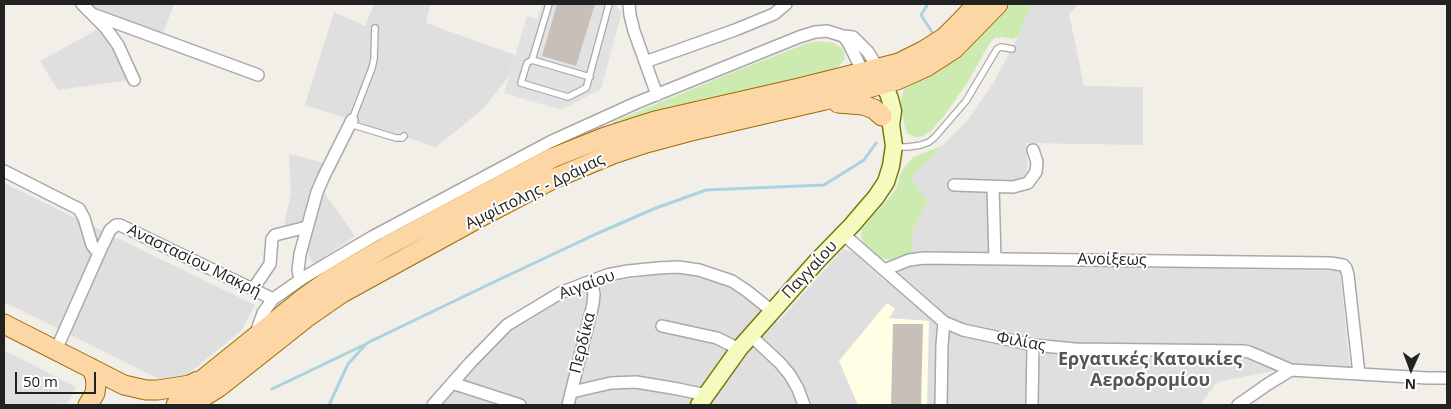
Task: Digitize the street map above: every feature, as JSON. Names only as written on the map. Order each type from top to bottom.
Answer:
[{"type":"main road","name":"Αμφίπολης - Δράμας","points":[[941,48],[976,4]]},
{"type":"main road","name":"Αμφίπολης - Δράμας","points":[[214,390],[255,338],[318,288],[354,264],[487,192],[571,150],[655,121],[799,88],[874,78],[904,78],[998,4]]},
{"type":"main road","name":"Αμφίπολης - Δράμας","points":[[176,405],[188,403],[214,390],[306,318],[342,293],[553,179],[629,148],[765,114],[874,78]]},
{"type":"main road","points":[[874,78],[890,131]]},
{"type":"main road","points":[[765,114],[843,102],[872,108],[890,131]]},
{"type":"main road","name":"Παγγαίου","points":[[702,400],[750,335],[876,197],[886,182],[891,166],[890,131]]},
{"type":"main road","points":[[4,313],[130,376],[146,390],[190,385],[214,390]]},
{"type":"main road","points":[[4,324],[124,385],[146,390],[176,405]]},
{"type":"main road","points":[[88,405],[95,393],[96,384],[91,368]]},
{"type":"street","points":[[82,4],[105,27],[118,46],[134,80]]},
{"type":"street","points":[[629,4],[631,20],[657,95]]},
{"type":"street","points":[[644,62],[735,30],[774,14],[786,4]]},
{"type":"street","points":[[95,15],[258,75]]},
{"type":"street","points":[[273,299],[300,280],[388,229],[568,134],[657,95],[808,34],[827,31],[843,36],[851,36],[858,40],[868,52],[874,78]]},
{"type":"street","points":[[300,280],[298,270],[299,259],[321,182],[351,122]]},
{"type":"street","points":[[954,185],[1013,187],[1028,183],[1036,172],[1037,162],[1033,150]]},
{"type":"street","points":[[4,171],[79,209],[84,216],[92,245],[100,252],[60,341]]},
{"type":"street","points":[[993,187],[995,259]]},
{"type":"street","name":"Αναστασίου Μακρή","points":[[100,252],[110,230],[116,225],[120,225],[273,299],[263,314],[255,338]]},
{"type":"street","points":[[253,289],[270,264],[272,239],[275,235],[307,227]]},
{"type":"street","name":"Φιλίας","points":[[843,234],[944,322],[963,330],[1033,345],[1075,349],[1244,351],[1290,370]]},
{"type":"street","name":"Ανοίξεως","points":[[884,270],[916,259],[1330,263],[1342,265],[1346,268],[1348,275],[1359,374]]},
{"type":"street","name":"Αιγαίου","points":[[433,405],[492,340],[514,320],[560,293],[616,273],[670,267],[699,270],[732,281],[772,310]]},
{"type":"street","name":"Περδίκα","points":[[568,405],[594,294],[591,281]]},
{"type":"street","points":[[941,405],[944,322]]},
{"type":"street","points":[[662,326],[717,338],[739,349]]},
{"type":"street","points":[[750,335],[780,363],[798,389],[804,405]]},
{"type":"street","points":[[1032,405],[1033,345]]},
{"type":"street","points":[[1238,405],[1290,370],[1447,378]]},
{"type":"street","points":[[572,392],[611,383],[636,382],[678,389],[702,400]]},
{"type":"street","points":[[452,383],[520,405]]},
{"type":"lane","points":[[549,4],[532,60],[527,63],[521,84],[568,97],[586,88],[609,4]]},
{"type":"lane","points":[[375,28],[372,68],[351,122],[394,137],[400,138],[404,136]]},
{"type":"lane","points":[[890,131],[903,147],[926,144],[935,137],[966,101],[997,48],[1012,49]]},
{"type":"lane","points":[[532,60],[590,77]]},
{"type":"shaded area","points":[[90,4],[174,4],[162,36],[109,17]]},
{"type":"shaded area","points":[[374,4],[430,4],[426,23],[515,55],[509,76],[484,108],[436,147],[305,105],[334,12],[365,26]]},
{"type":"shaded area","points":[[542,4],[557,4],[542,56],[576,66],[595,4],[617,4],[617,8],[622,11],[601,89],[561,110],[504,93],[527,16],[537,19]]},
{"type":"shaded area","points":[[1030,4],[1078,4],[1069,14],[1084,86],[1143,87],[1143,145],[1026,143],[1028,178],[1013,183],[989,181],[991,264],[1340,271],[1350,370],[1303,368],[1285,361],[1278,370],[1217,382],[1200,405],[439,405],[451,390],[508,333],[536,312],[572,293],[606,283],[652,275],[686,274],[710,278],[727,284],[778,322],[843,249],[853,252],[886,282],[897,270],[914,264],[912,232],[928,201],[911,177],[967,121],[994,82],[1020,33]]},
{"type":"shaded area","points":[[100,28],[108,38],[130,80],[58,90],[40,61]]},
{"type":"shaded area","points":[[289,154],[325,163],[317,182],[355,236],[314,264],[306,251],[313,223],[283,230],[291,193]]},
{"type":"shaded area","points":[[4,183],[255,305],[242,330],[183,378],[171,383],[159,379],[4,302]]},
{"type":"shaded area","points":[[887,303],[895,309],[889,318],[929,321],[927,405],[858,405],[839,361]]},
{"type":"shaded area","points":[[4,350],[76,387],[68,403],[4,405]]},
{"type":"green space","points":[[1011,4],[1031,4],[1018,37],[1012,39],[994,38],[968,82],[931,131],[923,136],[915,137],[908,134],[905,128],[901,104],[904,89],[946,66],[959,56]]},
{"type":"green space","points":[[818,41],[834,43],[842,48],[845,59],[839,66],[802,78],[678,106],[612,124],[615,121],[736,71],[808,43]]},
{"type":"green space","points":[[943,145],[911,177],[928,201],[912,232],[913,255],[891,260],[880,258],[863,243],[862,229],[894,192],[900,174],[906,165],[914,157]]},
{"type":"building","points":[[557,4],[595,4],[576,66],[542,56]]},
{"type":"building","points":[[893,324],[923,324],[921,405],[891,405]]},
{"type":"waterway","points":[[928,4],[921,15],[932,32]]},
{"type":"waterway","points":[[329,405],[348,364],[367,343],[494,282],[596,234],[656,208],[706,190],[824,185],[864,160],[876,143]]},
{"type":"waterway","points":[[272,389],[366,344]]},
{"type":"district","name":"Εργατικές Κατοικίες Αεροδρομίου","points":[[1150,370]]}]
